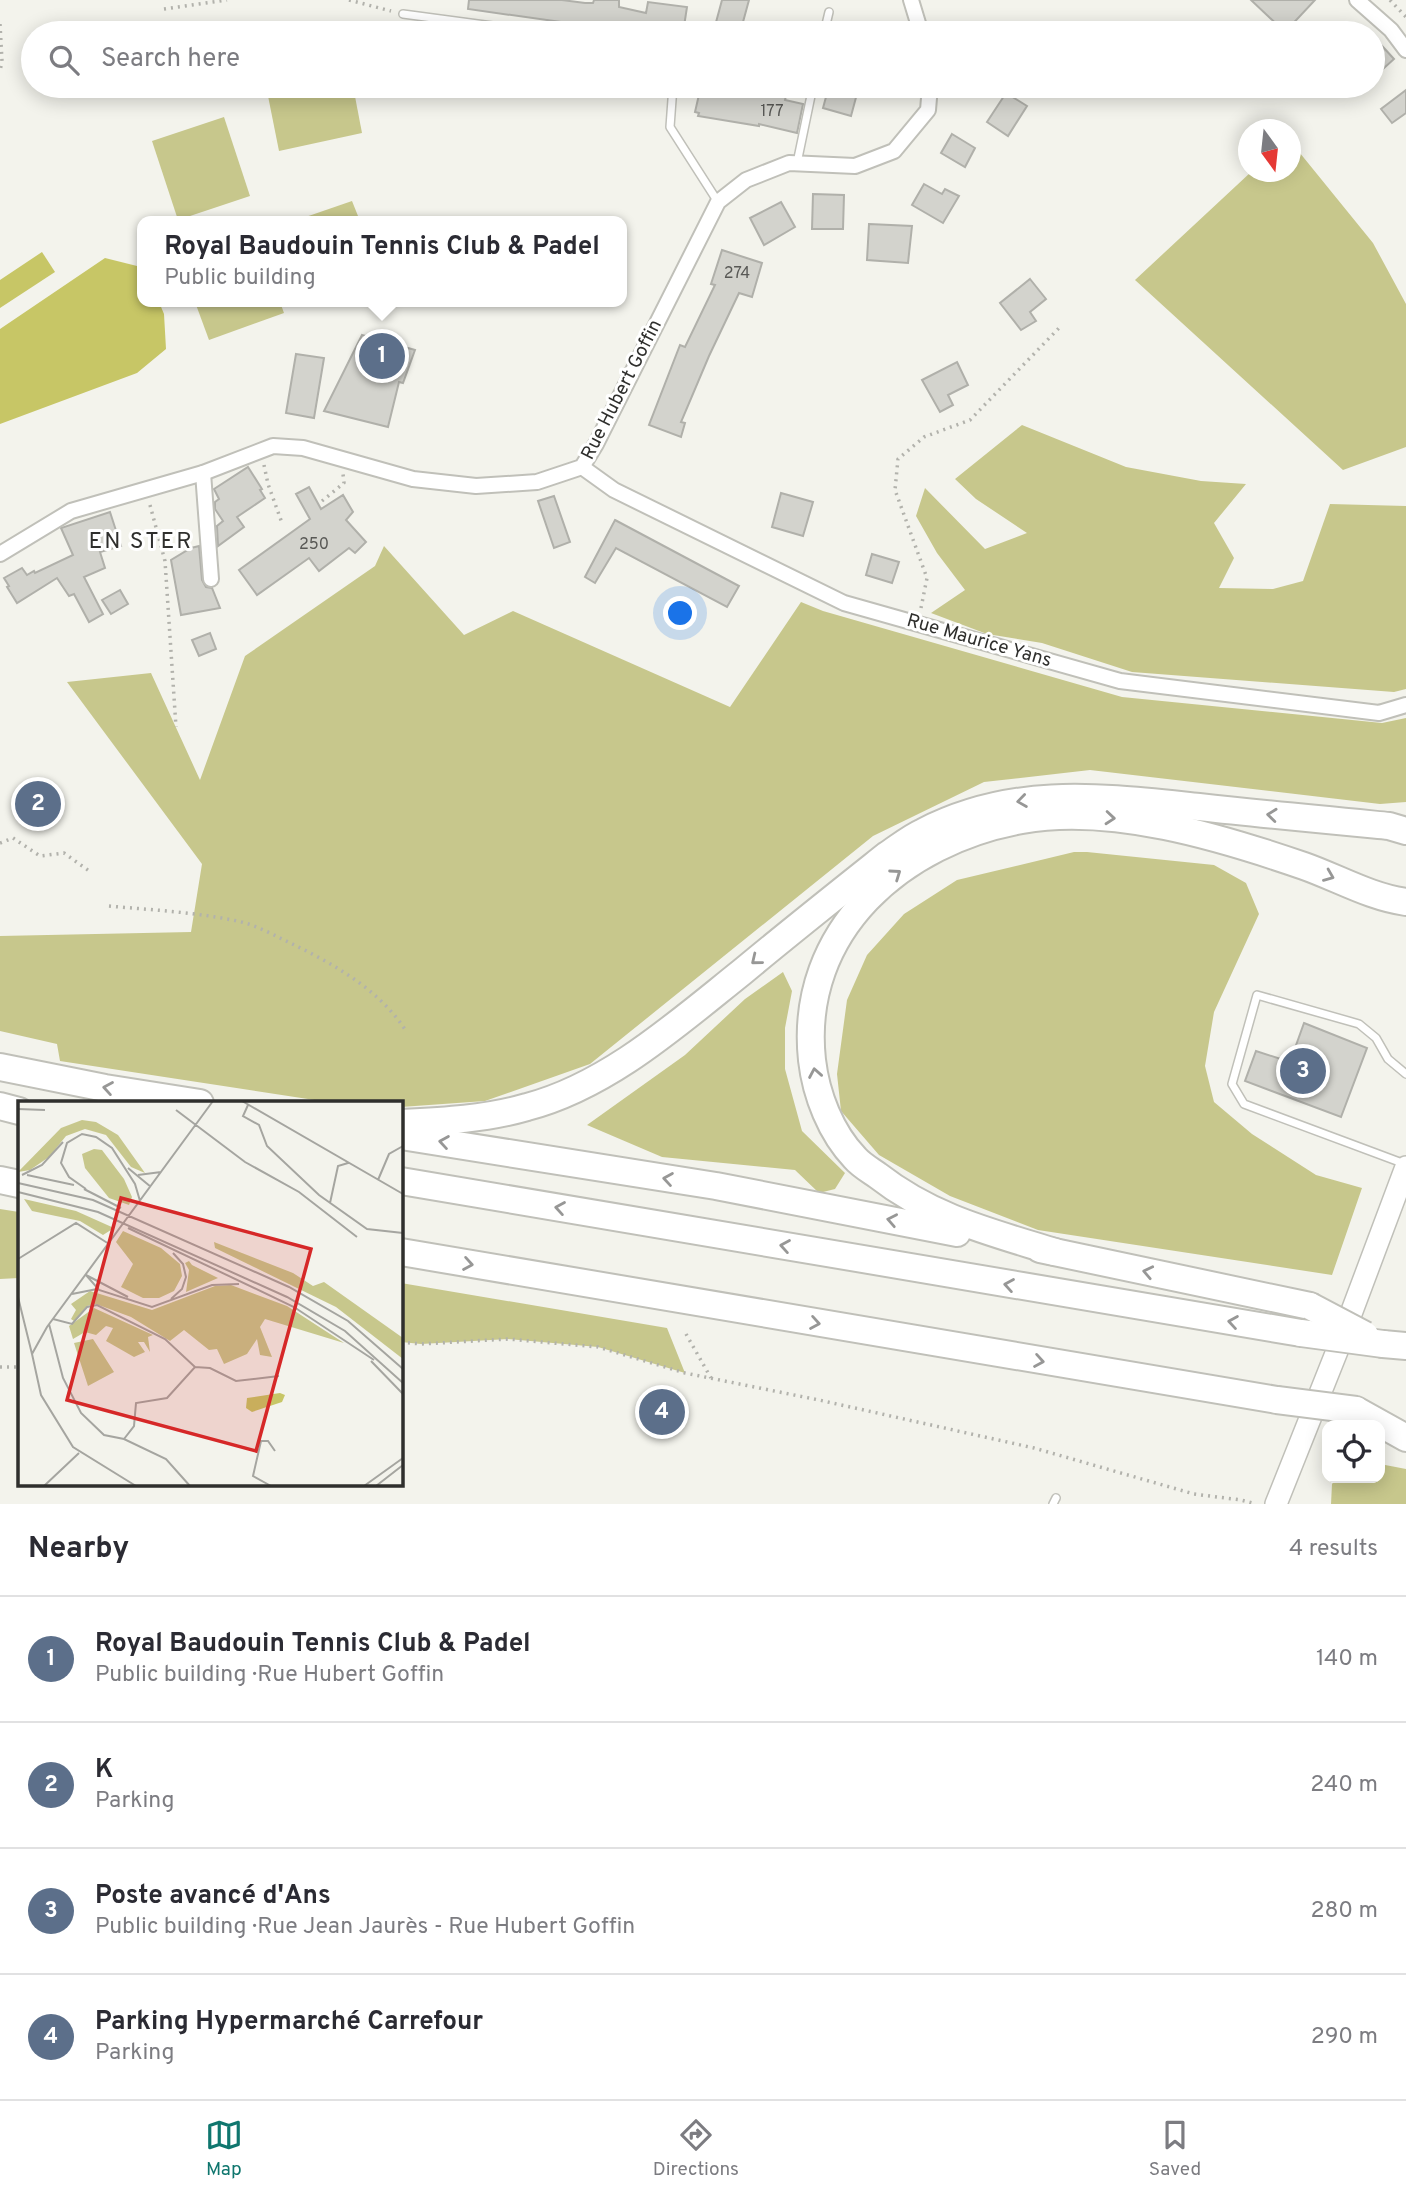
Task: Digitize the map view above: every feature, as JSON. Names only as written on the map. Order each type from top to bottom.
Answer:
[{"type":"highway","points":[[402,1123],[452,1121],[529,1107],[568,1093],[615,1068],[668,1032],[887,855],[922,832],[964,814],[1026,800],[1090,797],[1400,827]]},
{"type":"highway","points":[[1055,1252],[941,1215],[910,1199],[855,1158],[839,1136],[824,1108],[814,1078],[811,1020],[815,989],[829,955],[843,928],[861,905],[891,876],[950,840],[1023,820],[1080,815],[1126,819],[1218,839],[1304,866],[1400,904]]},
{"type":"highway","points":[[0,1067],[187,1101]]},
{"type":"highway","points":[[0,1106],[18,1111]]},
{"type":"highway","points":[[402,1136],[716,1186],[1055,1252],[1310,1306],[1394,1345]]},
{"type":"highway","points":[[0,1180],[18,1184]]},
{"type":"highway","points":[[402,1181],[1301,1333],[1394,1345]]},
{"type":"highway","points":[[402,1252],[1277,1400],[1406,1415]]},
{"type":"highway","points":[[1356,1410],[1406,1438]]},
{"type":"main road","points":[[1276,1504],[1338,1352],[1406,1165]]},
{"type":"street","points":[[911,0],[917,21]]},
{"type":"street","points":[[1357,0],[1381,21]]},
{"type":"street","points":[[1385,25],[1406,50]]},
{"type":"street","name":"Rue Hubert Goffin","points":[[0,554],[71,511],[203,473],[273,446],[303,449],[413,479],[476,486],[537,482],[582,467],[718,202],[746,180],[789,163],[855,166],[894,151],[928,110],[929,98]]},
{"type":"street","name":"Rue Maurice Yans","points":[[582,467],[614,490],[844,603],[1121,681],[1379,713],[1406,705]]},
{"type":"street","points":[[203,473],[211,579]]},
{"type":"lane","points":[[827,21],[829,12]]},
{"type":"lane","points":[[403,14],[455,21]]},
{"type":"lane","points":[[672,98],[670,127],[718,202]]},
{"type":"lane","points":[[797,163],[811,98]]},
{"type":"lane","points":[[1406,1074],[1388,1059],[1376,1038],[1359,1024],[1257,995],[1232,1084],[1244,1104],[1406,1165]]},
{"type":"path","points":[[164,9],[227,0]]},
{"type":"path","points":[[349,0],[403,14]]},
{"type":"path","points":[[1390,0],[1406,17]]},
{"type":"path","points":[[0,24],[0,71]]},
{"type":"path","points":[[918,623],[927,578],[895,490],[898,459],[924,437],[970,420],[1059,328]]},
{"type":"path","points":[[261,451],[268,484],[282,523]]},
{"type":"path","points":[[322,501],[344,483],[343,459]]},
{"type":"path","points":[[146,489],[165,561],[176,727]]},
{"type":"path","points":[[0,843],[13,838],[40,856],[64,853],[92,873]]},
{"type":"path","points":[[109,906],[240,921],[268,932],[350,976],[396,1017],[405,1031]]},
{"type":"path","points":[[687,1334],[711,1378]]},
{"type":"path","points":[[402,1342],[421,1344],[508,1339],[598,1347],[685,1373],[1034,1448],[1194,1494],[1256,1504]]},
{"type":"path","points":[[0,1367],[18,1367]]},
{"type":"green space","points":[[268,98],[355,98],[362,133],[279,151]]},
{"type":"green space","points":[[224,117],[250,196],[190,216],[177,216],[152,141]]},
{"type":"green space","points":[[1301,154],[1373,243],[1406,304],[1406,447],[1343,470],[1135,280],[1240,182],[1301,182]]},
{"type":"green space","points":[[352,201],[358,216],[308,216]]},
{"type":"green space","points":[[197,307],[282,307],[284,313],[209,340]]},
{"type":"green space","points":[[1022,425],[1126,467],[1201,481],[1246,484],[1214,523],[1234,558],[1219,588],[1273,589],[1303,581],[1330,504],[1406,506],[1406,689],[1394,692],[1132,672],[1042,643],[987,634],[931,613],[965,590],[937,553],[916,516],[925,488],[985,549],[1027,533],[976,499],[955,479]]},
{"type":"green space","points":[[384,546],[464,635],[513,611],[730,707],[801,602],[823,611],[1122,697],[1382,723],[1406,718],[1406,802],[1380,804],[1090,770],[984,782],[873,836],[590,1064],[485,1101],[402,1107],[402,1101],[321,1101],[60,1061],[57,1044],[0,1031],[0,936],[191,932],[202,864],[67,682],[151,673],[200,780],[245,656],[375,566]]},
{"type":"green space","points":[[1074,852],[1214,865],[1246,883],[1259,914],[1214,1012],[1205,1066],[1214,1102],[1252,1134],[1316,1175],[1362,1188],[1332,1275],[1038,1230],[950,1196],[879,1155],[841,1111],[837,1074],[847,1000],[867,955],[904,914],[957,880]]},
{"type":"green space","points":[[783,972],[792,991],[785,1028],[785,1069],[802,1131],[845,1173],[835,1189],[819,1193],[795,1170],[662,1157],[587,1125],[685,1055],[745,999]]},
{"type":"green space","points":[[0,1209],[18,1212],[18,1278],[0,1279]]},
{"type":"green space","points":[[402,1283],[667,1328],[685,1373],[598,1347],[508,1339],[421,1344],[402,1342]]},
{"type":"green space","points":[[1385,1465],[1406,1469],[1406,1504],[1331,1504],[1332,1484],[1385,1483]]},
{"type":"shaded area","points":[[42,252],[55,272],[0,308],[0,280]]},
{"type":"shaded area","points":[[105,258],[137,266],[137,307],[161,307],[166,349],[137,373],[0,424],[0,329]]},
{"type":"building","points":[[469,0],[562,0],[593,3],[594,0],[619,0],[619,7],[646,13],[648,2],[687,7],[685,21],[554,21],[468,9]]},
{"type":"building","points":[[722,0],[749,0],[743,21],[716,21]]},
{"type":"building","points":[[1251,0],[1315,0],[1295,21],[1273,21]]},
{"type":"building","points":[[1385,49],[1394,59],[1385,67]]},
{"type":"building","points":[[1406,90],[1406,113],[1392,123],[1381,109]]},
{"type":"building","points":[[698,98],[786,98],[803,104],[797,133],[759,124],[698,116],[699,113],[695,112]]},
{"type":"building","points":[[826,98],[856,98],[851,116],[823,108]]},
{"type":"building","points":[[1003,98],[1014,98],[1027,106],[1008,136],[987,122]]},
{"type":"building","points":[[952,134],[975,148],[965,167],[941,153]]},
{"type":"building","points":[[924,184],[942,194],[945,189],[959,196],[943,223],[912,205]]},
{"type":"building","points":[[813,194],[844,195],[843,229],[812,229]]},
{"type":"building","points":[[781,202],[795,227],[764,245],[750,218]]},
{"type":"building","points":[[869,224],[912,226],[908,263],[867,260]]},
{"type":"building","points":[[722,250],[762,263],[752,297],[739,293],[709,356],[681,422],[685,423],[681,437],[649,425],[680,345],[685,347],[715,285],[711,284]]},
{"type":"building","points":[[1030,279],[1046,299],[1030,312],[1036,321],[1021,330],[1000,303]]},
{"type":"building","points":[[362,335],[415,350],[403,383],[399,382],[388,427],[324,411]]},
{"type":"building","points":[[296,354],[324,358],[314,418],[286,413]]},
{"type":"building","points":[[957,362],[968,385],[948,395],[953,405],[940,412],[922,380]]},
{"type":"building","points":[[248,467],[265,498],[237,517],[244,527],[218,546],[217,526],[223,521],[215,509],[215,502],[219,499],[214,489]]},
{"type":"building","points":[[309,487],[321,509],[343,495],[353,512],[346,520],[366,542],[355,553],[349,548],[319,571],[309,558],[257,595],[239,570],[310,519],[296,494]]},
{"type":"building","points":[[781,493],[813,502],[803,536],[772,527]]},
{"type":"building","points":[[554,496],[570,542],[554,548],[538,501]]},
{"type":"building","points":[[110,512],[121,546],[100,552],[105,568],[84,577],[103,614],[89,622],[74,594],[69,596],[57,578],[17,603],[4,578],[22,568],[27,575],[34,571],[35,573],[73,555],[61,528]]},
{"type":"building","points":[[615,520],[739,586],[727,607],[616,548],[595,583],[585,577]]},
{"type":"building","points":[[199,546],[202,580],[206,587],[212,588],[220,608],[181,615],[171,560]]},
{"type":"building","points":[[872,554],[899,562],[892,583],[866,575]]},
{"type":"building","points":[[120,590],[128,604],[111,614],[102,600]]},
{"type":"building","points":[[210,633],[216,649],[199,656],[192,640]]},
{"type":"building","points":[[1304,1023],[1367,1048],[1341,1117],[1245,1081],[1256,1051],[1290,1062]]},
{"type":"place","name":"Royal Baudouin Tennis Club & Padel","points":[[382,356]]},
{"type":"place","name":"K","points":[[38,804]]},
{"type":"place","name":"Poste avancé d'Ans","points":[[1303,1071]]},
{"type":"place","name":"Parking Hypermarché Carrefour","points":[[662,1412]]},
{"type":"district","name":"EN STER","points":[[141,542]]}]
